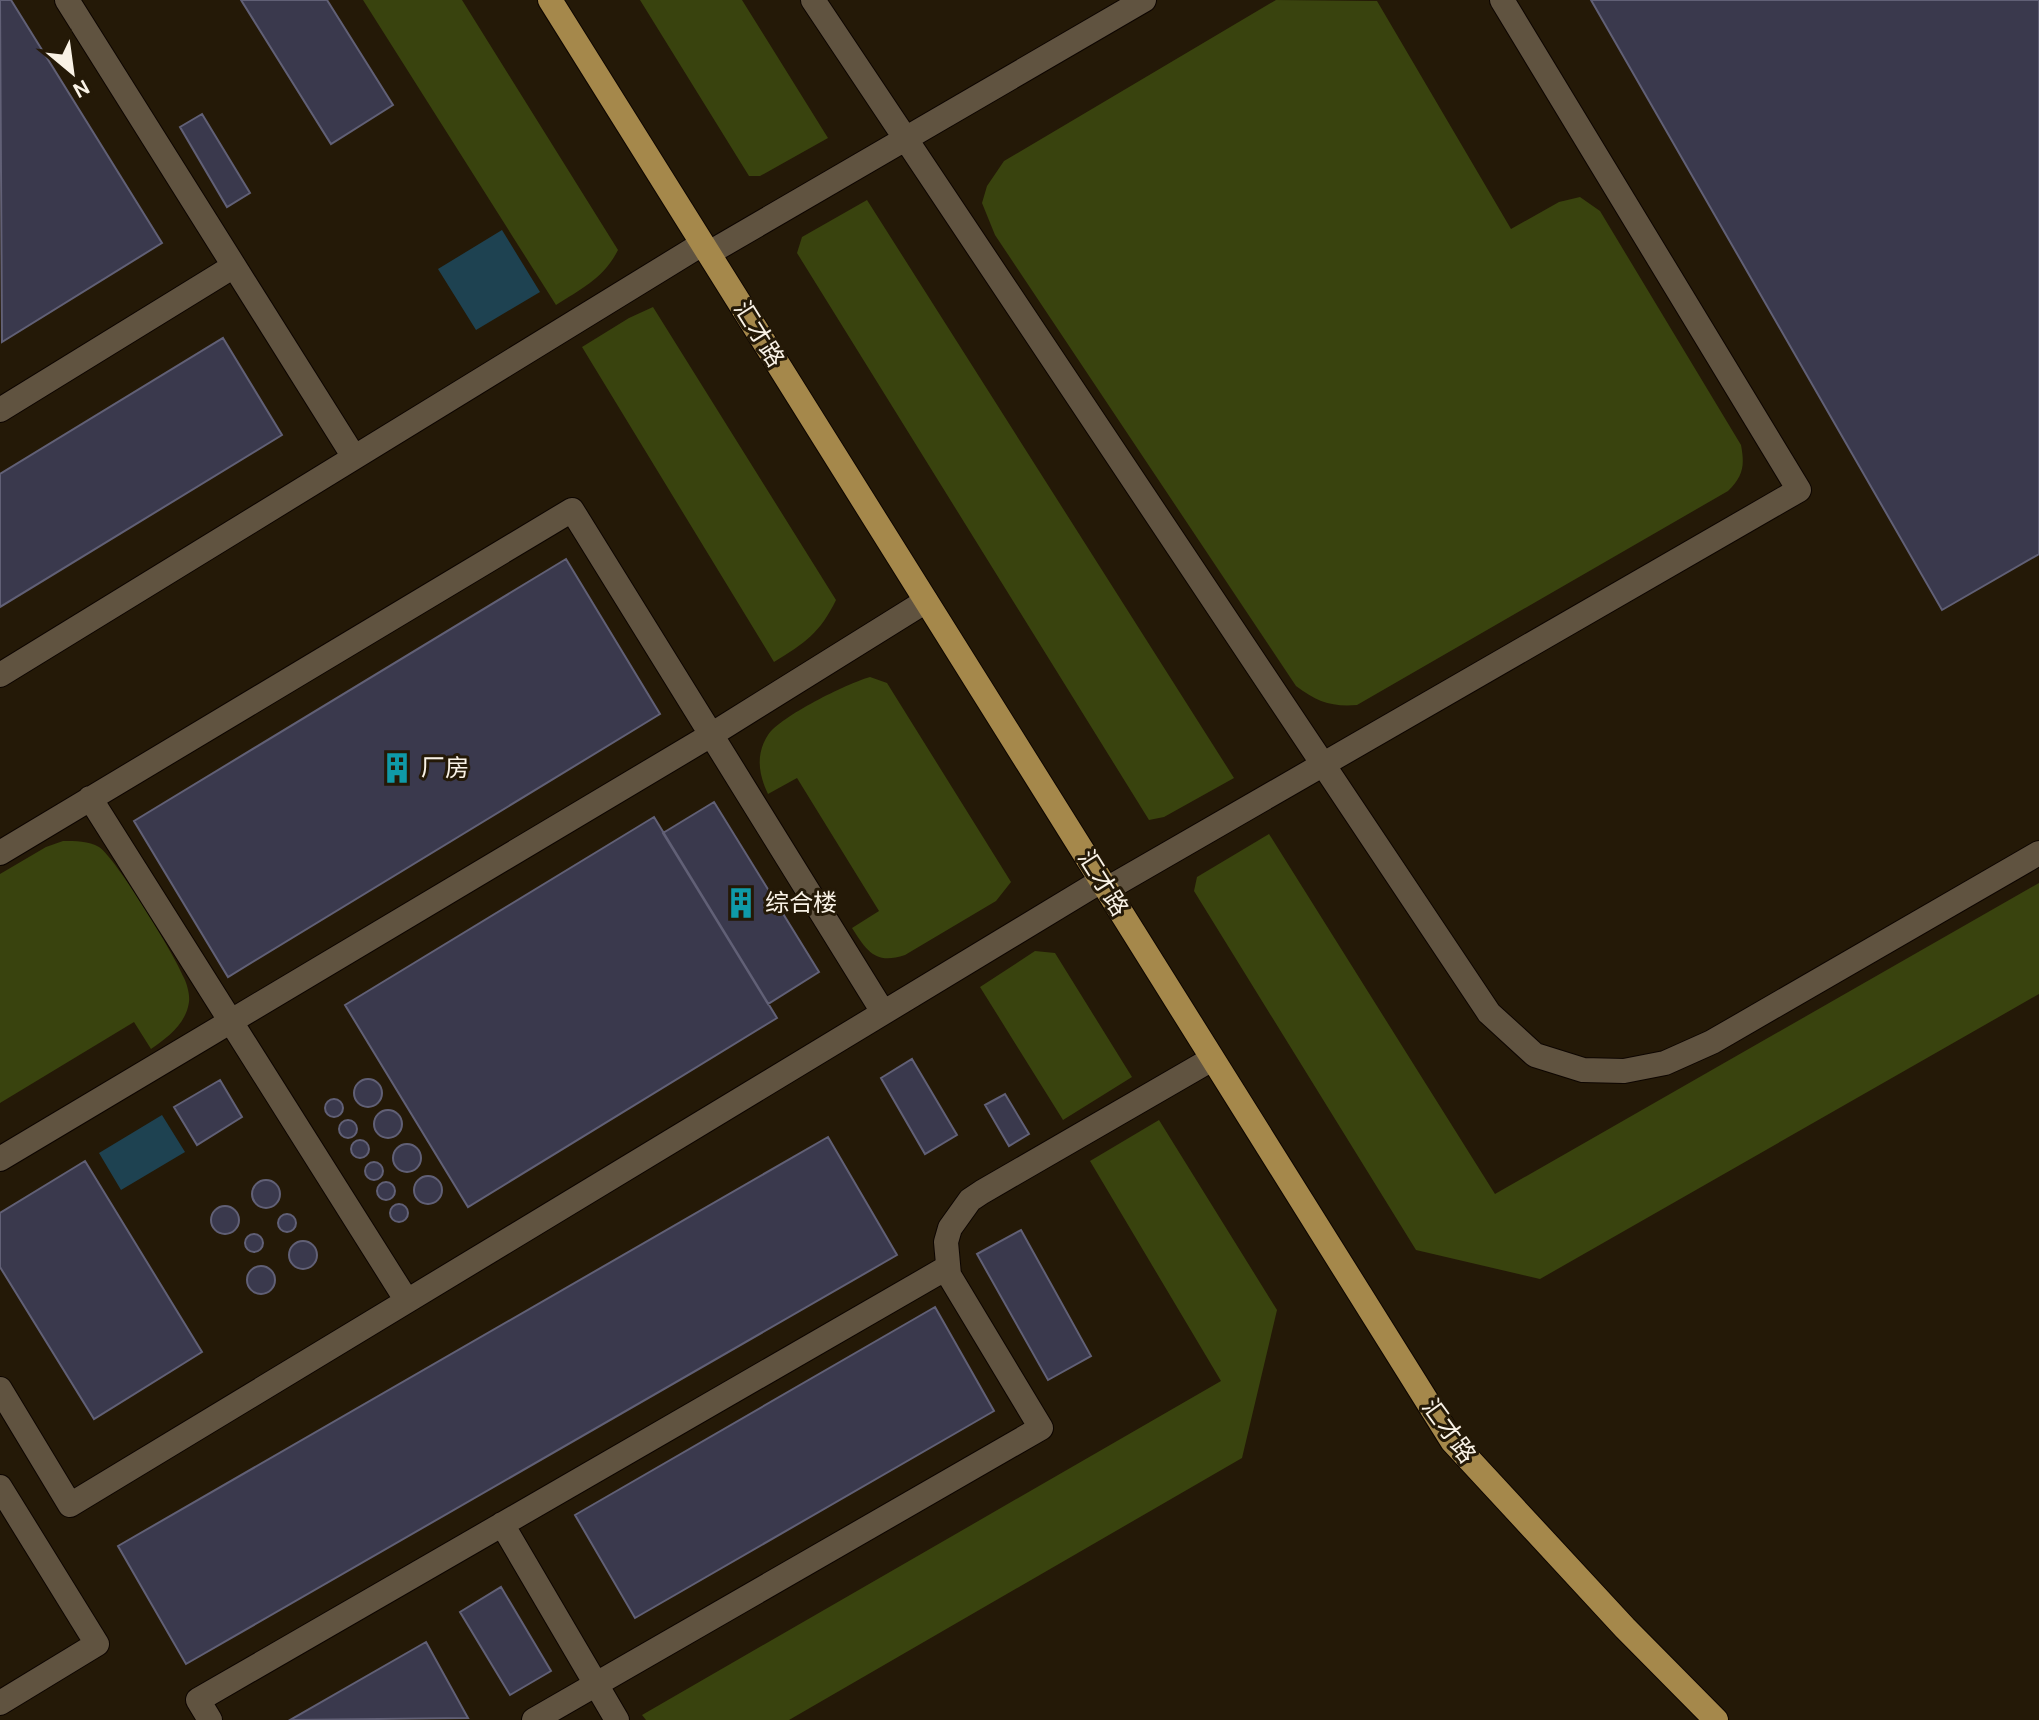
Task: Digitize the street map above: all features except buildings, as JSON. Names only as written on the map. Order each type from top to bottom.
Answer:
[{"type":"main road","name":"汇才路","points":[[550,0],[1452,1441],[1625,1628],[1716,1720]]},
{"type":"lane","points":[[67,0],[354,457]]},
{"type":"lane","points":[[813,0],[1489,1013],[1535,1055],[1583,1070],[1624,1071],[1665,1063],[1712,1042],[2039,853]]},
{"type":"lane","points":[[0,675],[354,457],[706,248],[1144,0]]},
{"type":"lane","points":[[0,1389],[70,1505],[883,1012],[1799,490],[1502,0]]},
{"type":"lane","points":[[0,410],[234,266]]},
{"type":"lane","points":[[0,853],[572,510],[883,1012]]},
{"type":"lane","points":[[0,1159],[711,735],[926,601]]},
{"type":"lane","points":[[90,798],[407,1301]]},
{"type":"lane","points":[[534,1720],[1041,1428],[949,1275],[946,1242],[950,1228],[970,1200],[1212,1059]]},
{"type":"lane","points":[[210,1720],[198,1700],[948,1267]]},
{"type":"lane","points":[[0,1487],[97,1644],[0,1703]]},
{"type":"lane","points":[[502,1524],[617,1720]]},
{"type":"green space","points":[[363,0],[462,0],[618,250],[606,268],[591,282],[556,305]]},
{"type":"green space","points":[[640,0],[742,0],[828,138],[760,176],[749,176]]},
{"type":"green space","points":[[1276,0],[1377,1],[1511,229],[1559,202],[1580,197],[1600,211],[1741,445],[1742,452],[1740,475],[1728,491],[1357,705],[1325,702],[1296,686],[995,235],[982,203],[987,186],[1004,161]]},
{"type":"green space","points":[[867,200],[1234,778],[1164,817],[1149,820],[797,253],[802,237]]},
{"type":"green space","points":[[653,307],[836,600],[811,636],[774,662],[582,347]]},
{"type":"green space","points":[[870,677],[887,683],[1011,882],[996,901],[895,958],[873,954],[852,928],[879,911],[797,778],[768,794],[760,765],[764,742],[775,727],[815,702]]},
{"type":"green space","points":[[1269,834],[1495,1194],[2039,883],[2039,994],[1540,1279],[1416,1250],[1194,891],[1197,877]]},
{"type":"green space","points":[[63,841],[86,842],[99,847],[118,869],[179,967],[189,993],[189,1002],[175,1030],[151,1049],[134,1022],[0,1103],[0,874],[46,847]]},
{"type":"green space","points":[[1035,951],[1055,953],[1132,1077],[1063,1120],[980,987]]},
{"type":"green space","points":[[1159,1120],[1277,1310],[1242,1458],[789,1720],[646,1720],[642,1715],[1221,1381],[1090,1161]]},
{"type":"water","points":[[502,230],[540,292],[476,330],[438,269]]},
{"type":"water","points":[[162,1115],[185,1152],[121,1190],[99,1153]]},
{"type":"place","name":"厂房","points":[[397,768]]},
{"type":"place","name":"综合楼","points":[[741,903]]}]
